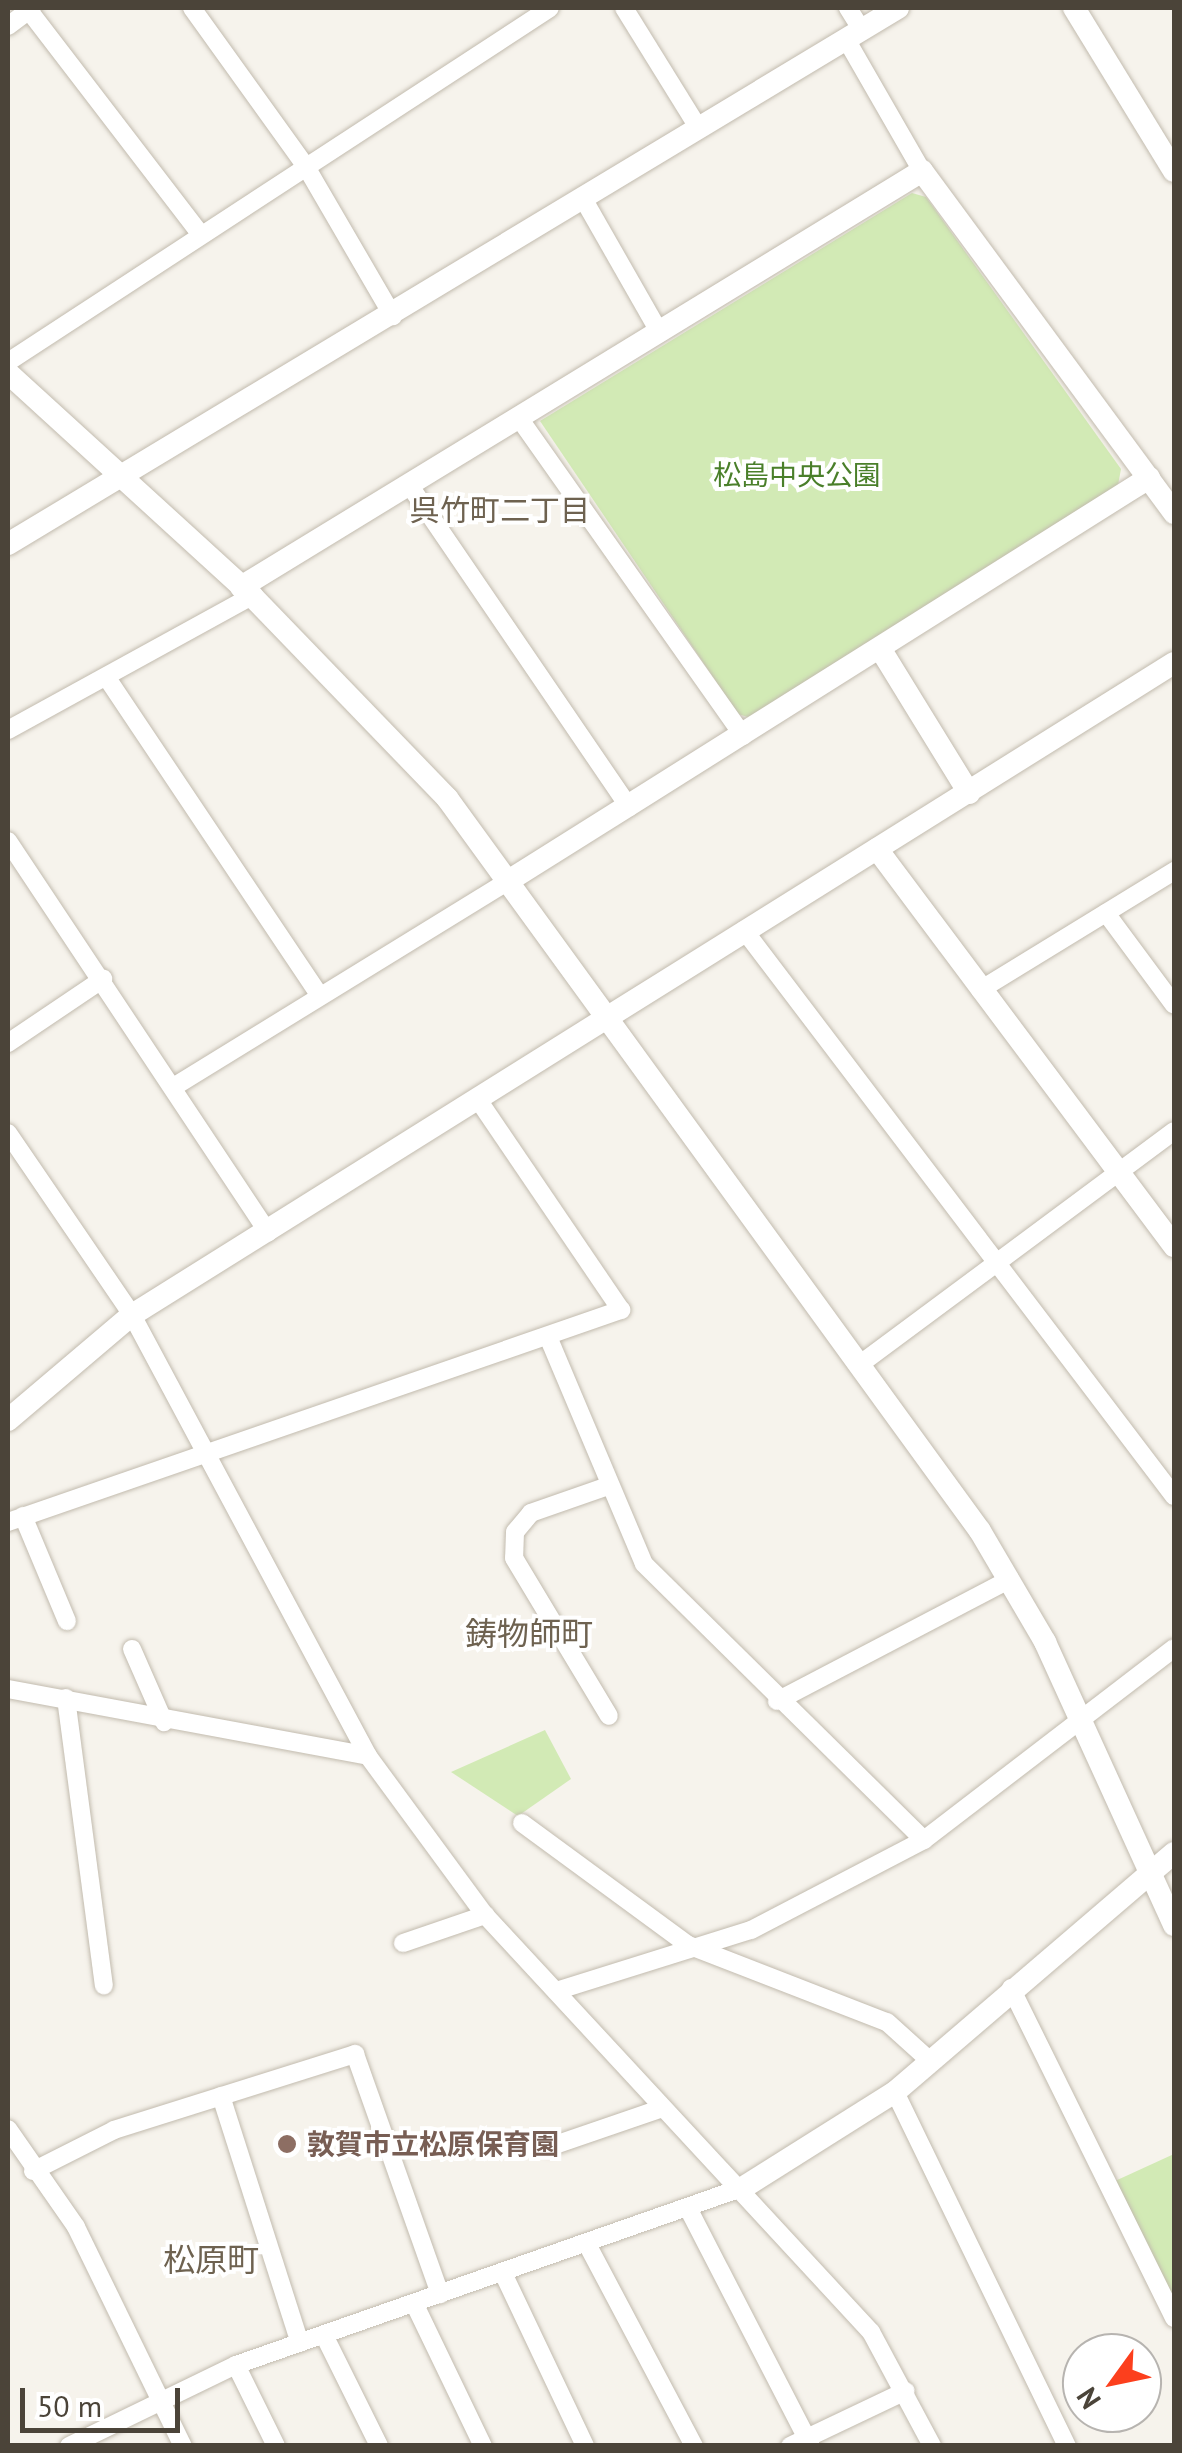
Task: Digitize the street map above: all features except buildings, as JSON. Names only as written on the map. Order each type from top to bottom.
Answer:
[{"type":"street","points":[[8,26],[29,8],[201,236]]},
{"type":"street","points":[[192,8],[305,165],[393,316]]},
{"type":"street","points":[[8,362],[550,8]]},
{"type":"street","points":[[624,8],[699,129]]},
{"type":"street","points":[[848,8],[854,34],[922,171],[1174,513]]},
{"type":"street","points":[[8,544],[124,479],[898,8]]},
{"type":"street","points":[[1074,8],[1174,172]]},
{"type":"street","points":[[8,730],[107,678],[519,418],[922,171]]},
{"type":"street","points":[[584,200],[660,333]]},
{"type":"street","points":[[8,373],[246,592],[394,735],[859,1365],[1010,1578],[1174,1925]]},
{"type":"street","points":[[519,418],[743,736]]},
{"type":"street","points":[[175,1086],[316,992],[629,807],[1150,478]]},
{"type":"street","points":[[410,486],[629,807]]},
{"type":"street","points":[[882,650],[970,793]]},
{"type":"street","points":[[8,1420],[132,1316],[1174,664]]},
{"type":"street","points":[[107,678],[316,992]]},
{"type":"street","points":[[8,842],[175,1086],[268,1232]]},
{"type":"street","points":[[877,849],[1174,1246]]},
{"type":"street","points":[[980,990],[1174,871]]},
{"type":"street","points":[[1106,913],[1174,1005]]},
{"type":"street","points":[[744,930],[1002,1262],[1174,1496]]},
{"type":"street","points":[[8,1042],[103,979]]},
{"type":"street","points":[[67,1621],[15,1519],[209,1450],[549,1339],[621,1310],[479,1100]]},
{"type":"street","points":[[859,1365],[1174,1131]]},
{"type":"street","points":[[8,1133],[132,1316],[209,1450],[368,1756],[485,1915],[660,2109],[744,2187],[871,2332],[906,2391],[932,2446]]},
{"type":"street","points":[[549,1339],[644,1564],[776,1700],[924,1840]]},
{"type":"street","points":[[608,1486],[531,1513],[515,1532],[514,1558],[608,1716]]},
{"type":"street","points":[[776,1700],[1010,1578]]},
{"type":"street","points":[[556,1991],[688,1945],[750,1930],[924,1840],[1174,1648]]},
{"type":"street","points":[[132,1649],[164,1722]]},
{"type":"street","points":[[8,1689],[66,1698],[164,1722],[368,1756]]},
{"type":"street","points":[[66,1698],[104,1986]]},
{"type":"street","points":[[522,1824],[611,1897],[688,1945],[886,2022],[929,2060]]},
{"type":"street","points":[[78,2444],[236,2366],[690,2210],[744,2187],[895,2092],[1011,1988],[1174,1853]]},
{"type":"street","points":[[402,1943],[485,1915]]},
{"type":"street","points":[[1011,1988],[1174,2318]]},
{"type":"street","points":[[34,2171],[114,2130],[355,2054],[440,2294]]},
{"type":"street","points":[[895,2092],[1067,2446]]},
{"type":"street","points":[[221,2096],[300,2343]]},
{"type":"street","points":[[549,2147],[660,2109]]},
{"type":"street","points":[[8,2129],[76,2227],[183,2446]]},
{"type":"street","points":[[690,2210],[802,2443],[906,2391]]},
{"type":"street","points":[[587,2244],[694,2446]]},
{"type":"street","points":[[503,2273],[586,2446]]},
{"type":"street","points":[[414,2305],[483,2446]]},
{"type":"street","points":[[324,2335],[379,2446]]},
{"type":"street","points":[[236,2366],[276,2446]]},
{"type":"green space","name":"松島中央公園","points":[[912,193],[926,197],[1121,469],[1118,485],[751,718],[738,714],[540,421]]},
{"type":"green space","points":[[545,1730],[571,1779],[518,1816],[451,1772]]},
{"type":"green space","points":[[1174,2154],[1174,2305],[1115,2181]]},
{"type":"place","name":"敦賀市立松原保育園","points":[[287,2144]]},
{"type":"district","name":"呉竹町二丁目","points":[[500,510]]},
{"type":"district","name":"鋳物師町","points":[[529,1633]]},
{"type":"district","name":"松原町","points":[[211,2259]]}]
